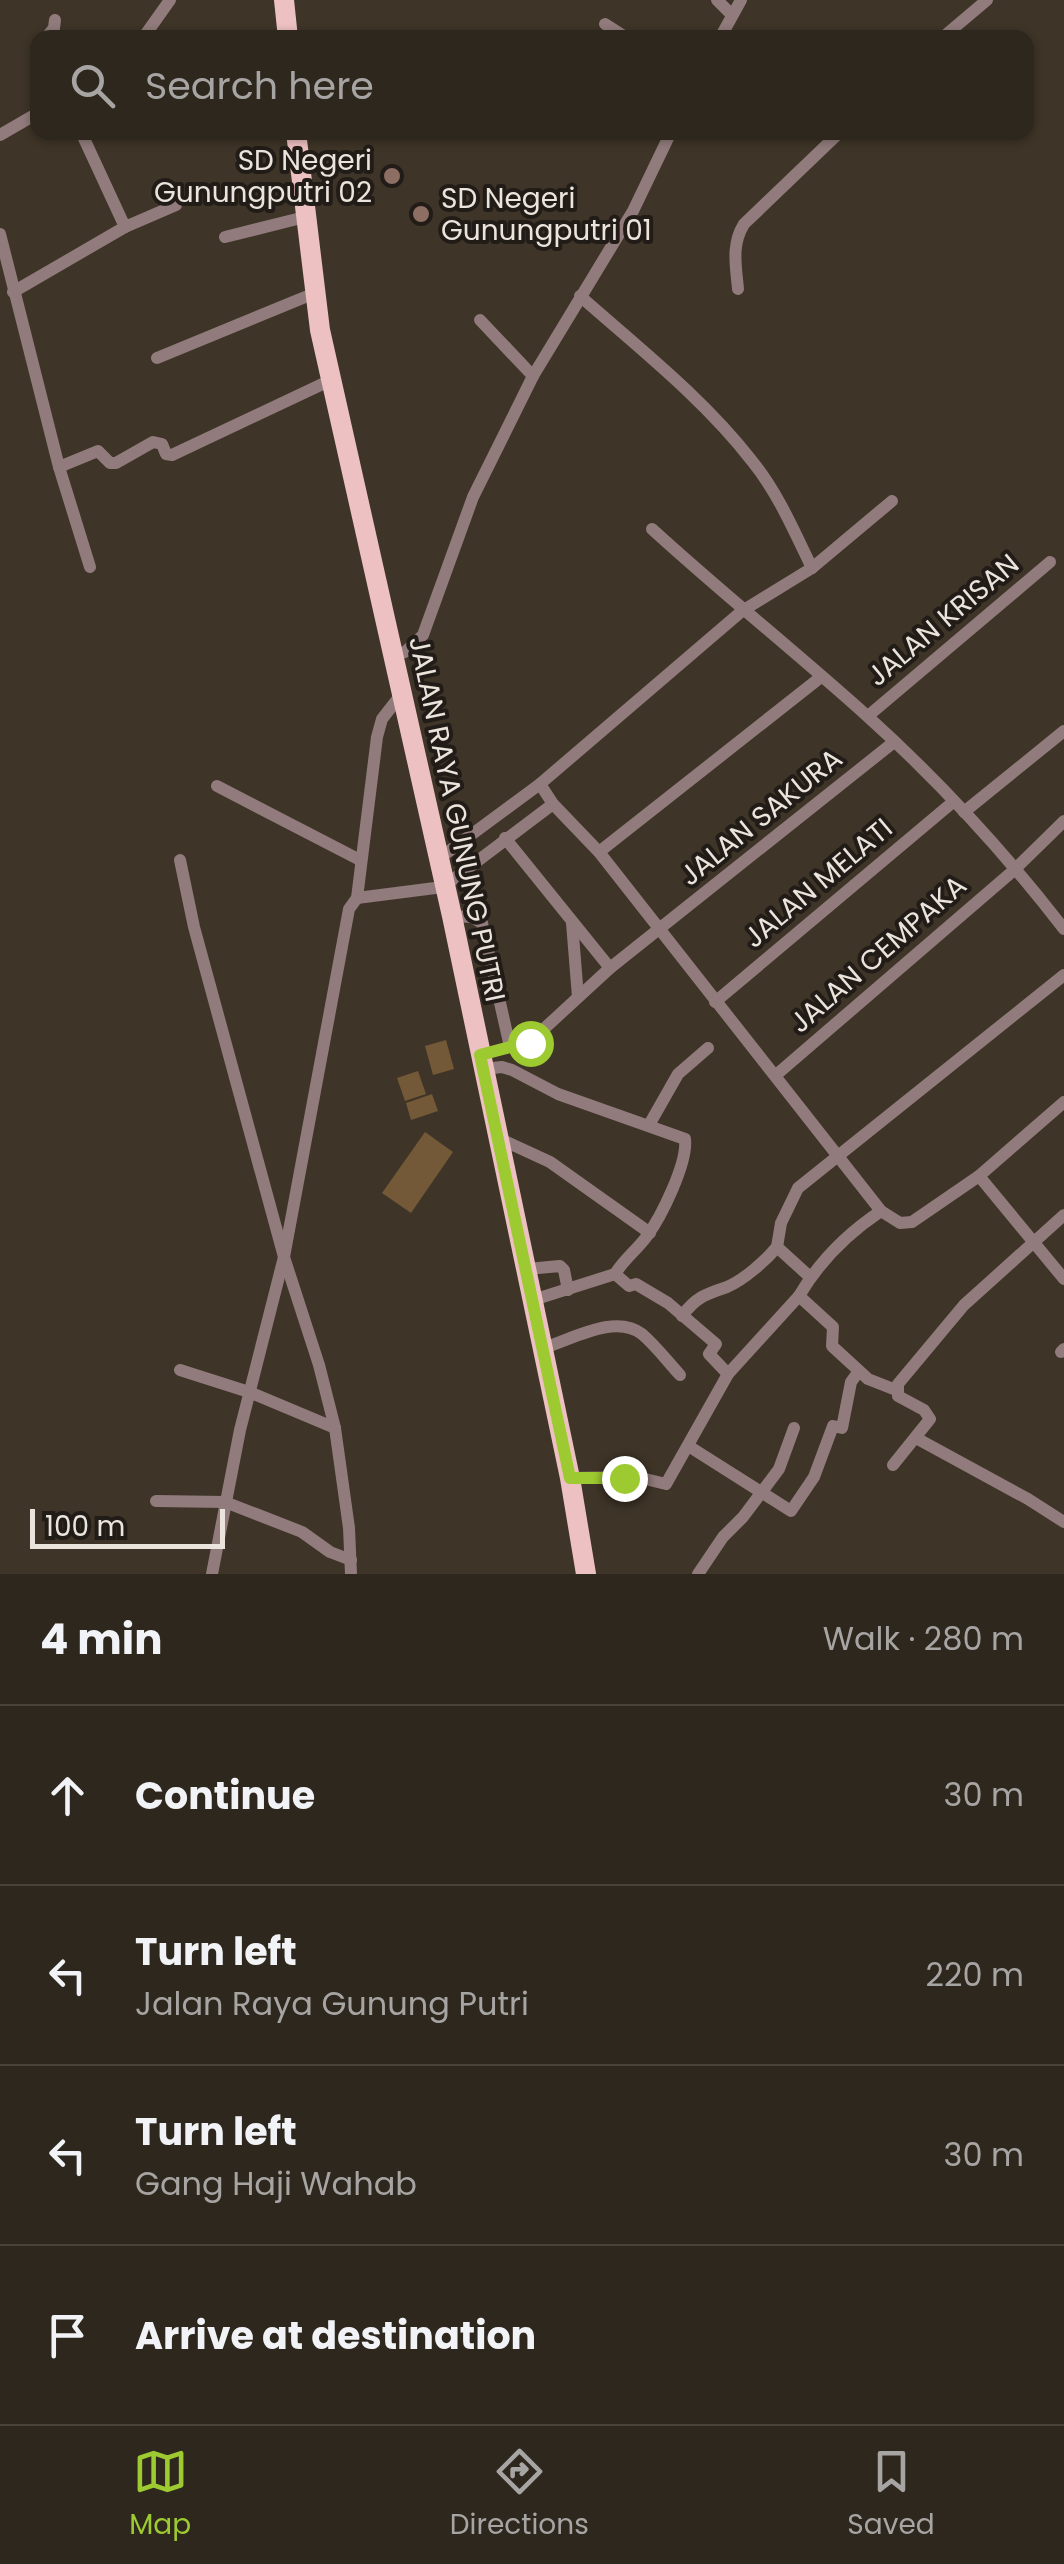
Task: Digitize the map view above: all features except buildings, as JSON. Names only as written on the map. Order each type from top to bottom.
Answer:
[{"type":"main road","points":[[284,0],[287,30]]},
{"type":"main road","name":"JALAN RAYA GUNUNG PUTRI","points":[[297,140],[330,380],[394,654],[442,887],[452,916],[570,1478],[586,1574]]},
{"type":"street","points":[[149,30],[170,0]]},
{"type":"street","points":[[717,0],[732,15]]},
{"type":"street","points":[[724,30],[740,0]]},
{"type":"street","points":[[951,30],[987,0]]},
{"type":"street","points":[[52,30],[55,20]]},
{"type":"street","points":[[604,24],[614,30]]},
{"type":"street","points":[[0,135],[30,118]]},
{"type":"street","points":[[85,140],[125,226]]},
{"type":"street","points":[[394,654],[404,652],[424,635],[468,507],[533,376],[633,210],[667,140]]},
{"type":"street","points":[[738,289],[736,236],[832,140]]},
{"type":"street","points":[[14,292],[125,226],[176,204]]},
{"type":"street","points":[[224,237],[305,217]]},
{"type":"street","points":[[0,234],[59,467],[90,567]]},
{"type":"street","points":[[158,358],[315,293]]},
{"type":"street","points":[[580,296],[668,374],[753,462],[778,499],[812,568]]},
{"type":"street","points":[[480,320],[533,376]]},
{"type":"street","points":[[59,467],[98,451],[116,463],[153,442],[160,442],[165,453],[172,454],[330,380]]},
{"type":"street","points":[[437,860],[540,784],[742,611],[812,568],[892,501]]},
{"type":"street","points":[[652,529],[742,611],[868,716],[964,812],[1062,924]]},
{"type":"street","name":"JALAN KRISAN","points":[[868,716],[1050,562]]},
{"type":"street","points":[[599,852],[821,677]]},
{"type":"street","points":[[212,1574],[249,1392],[284,1257],[349,908],[357,898],[377,737],[382,718],[400,696]]},
{"type":"street","points":[[964,812],[1064,731]]},
{"type":"street","name":"JALAN SAKURA","points":[[480,1054],[522,1048],[530,1043],[610,968],[894,742]]},
{"type":"street","points":[[540,784],[552,804],[599,852],[881,1211],[900,1223],[912,1222],[979,1176],[1064,1102]]},
{"type":"street","points":[[216,786],[360,860]]},
{"type":"street","name":"JALAN MELATI","points":[[715,1002],[953,802]]},
{"type":"street","points":[[357,898],[442,887],[552,804]]},
{"type":"street","name":"JALAN CEMPAKA","points":[[776,1075],[1013,870],[1064,821]]},
{"type":"street","points":[[505,838],[610,968]]},
{"type":"street","points":[[180,860],[194,926],[284,1257],[320,1365],[335,1428],[351,1567]]},
{"type":"street","points":[[452,916],[472,917],[482,923],[510,1047]]},
{"type":"street","points":[[572,920],[578,997]]},
{"type":"street","points":[[810,1276],[777,1246],[776,1240],[798,1188],[1064,975]]},
{"type":"street","points":[[506,1032],[480,1054],[558,1094],[649,1125],[684,1139],[686,1144],[667,1200],[650,1233],[615,1274],[533,1300]]},
{"type":"street","points":[[649,1125],[678,1074],[708,1048]]},
{"type":"street","points":[[498,1138],[550,1162],[650,1233]]},
{"type":"street","points":[[979,1176],[1064,1279]]},
{"type":"street","points":[[570,1478],[637,1477],[666,1484],[728,1374],[855,1228],[881,1211]]},
{"type":"street","points":[[893,1465],[930,1419],[898,1396],[898,1384],[964,1305],[1064,1215]]},
{"type":"street","points":[[682,1316],[694,1299],[729,1286],[770,1256],[777,1246]]},
{"type":"street","points":[[526,1269],[560,1266],[568,1290]]},
{"type":"street","points":[[615,1274],[629,1286],[636,1284],[668,1303],[716,1344],[709,1354],[728,1374]]},
{"type":"street","points":[[798,1296],[833,1327],[832,1346],[859,1372],[896,1390]]},
{"type":"street","points":[[543,1348],[599,1328],[627,1327],[640,1332],[680,1376]]},
{"type":"street","points":[[180,1370],[249,1392],[335,1428]]},
{"type":"street","points":[[690,1446],[790,1511],[814,1476],[832,1426],[842,1428],[851,1382],[859,1372]]},
{"type":"street","points":[[698,1574],[779,1469],[794,1428]]},
{"type":"street","points":[[916,1438],[1028,1498],[1064,1522]]},
{"type":"street","points":[[156,1501],[225,1502],[302,1532],[351,1567]]},
{"type":"place","name":"SD Negeri Gunungputri 02","points":[[392,176]]},
{"type":"place","name":"SD Negeri Gunungputri 01","points":[[421,214]]},
{"type":"route","points":[[530,1043],[480,1055],[570,1478],[624,1478]]}]
